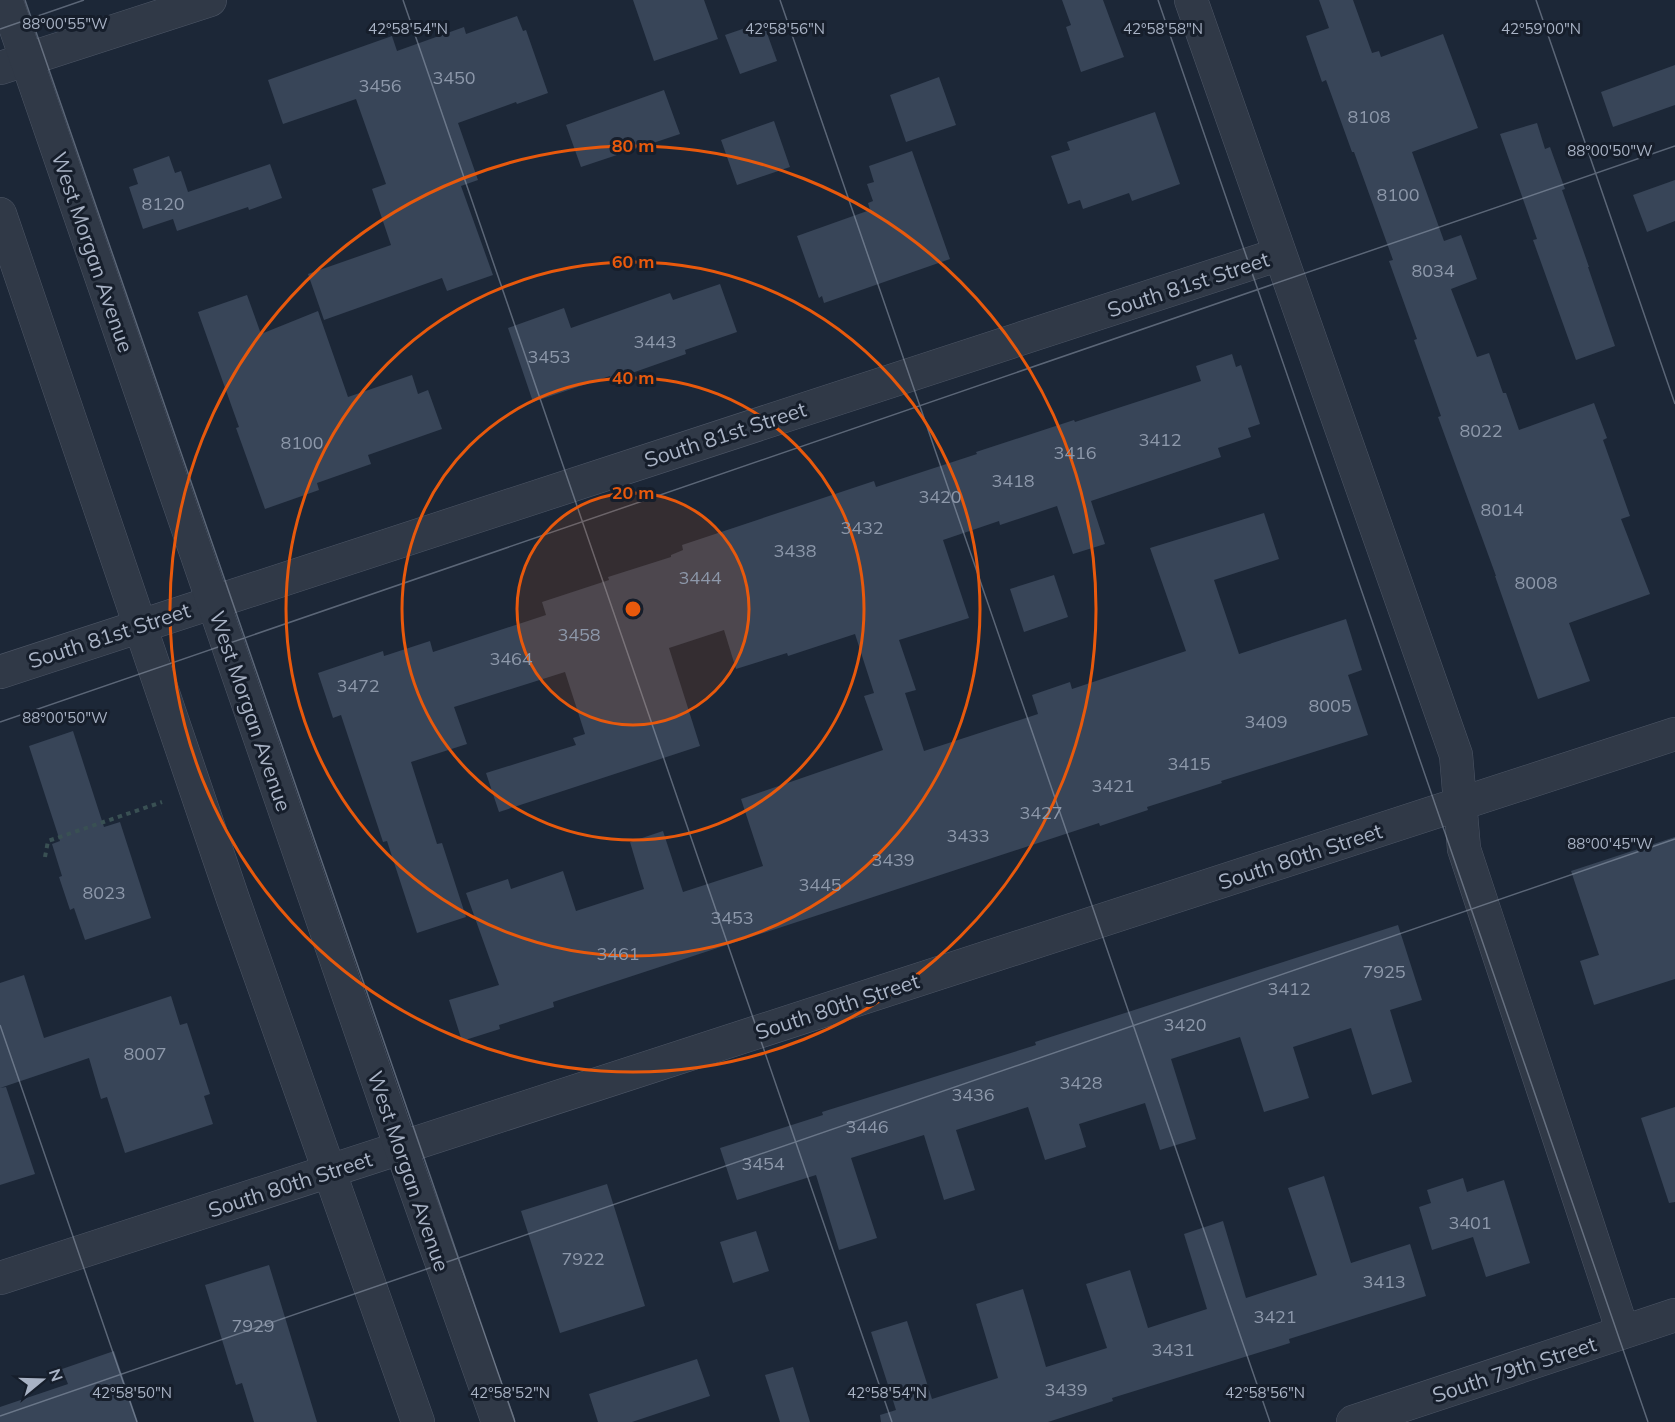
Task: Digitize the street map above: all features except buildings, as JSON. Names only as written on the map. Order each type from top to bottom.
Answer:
[{"type":"street","name":"West Morgan Avenue","points":[[6,0],[13,64],[213,601],[400,1148],[498,1422]]},
{"type":"street","points":[[13,64],[210,0]]},
{"type":"street","points":[[1191,0],[1456,754],[1464,849],[1623,1332]]},
{"type":"street","points":[[0,214],[236,908],[418,1422]]},
{"type":"street","name":"South 81st Street","points":[[0,672],[1280,254]]},
{"type":"street","name":"South 80th Street","points":[[0,1278],[1675,734]]},
{"type":"street","name":"South 79th Street","points":[[1353,1422],[1675,1315]]},
{"type":"path","points":[[45,857],[48,841],[166,800]]}]
